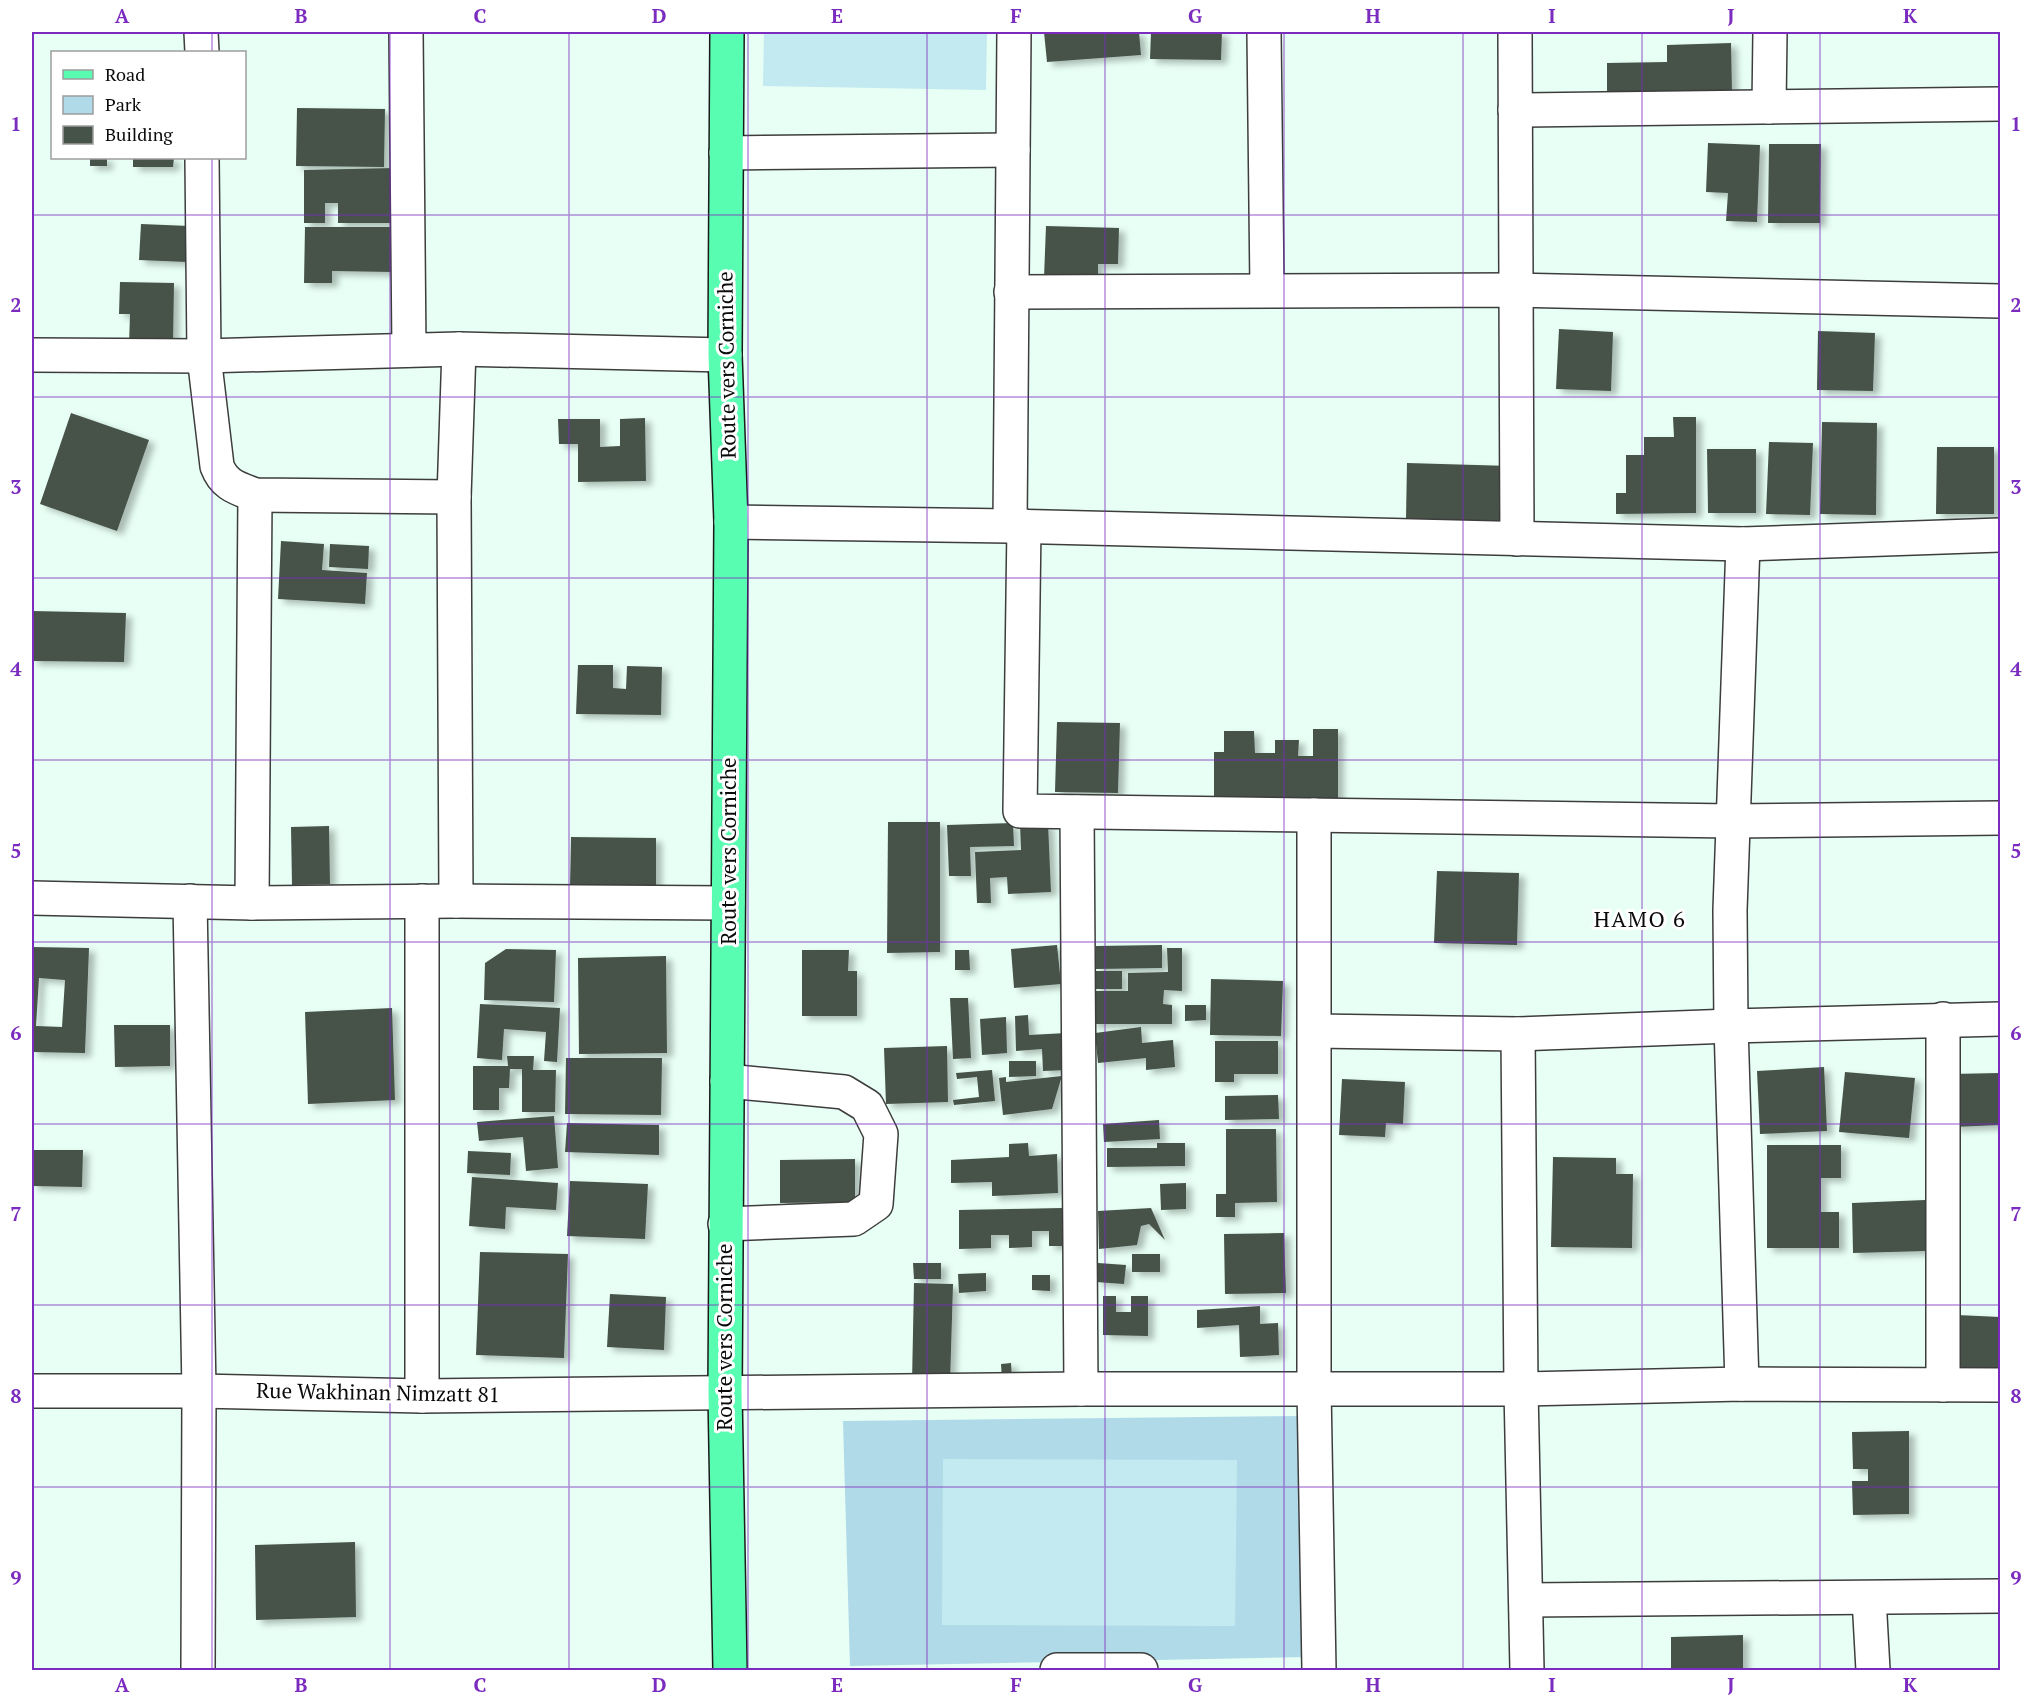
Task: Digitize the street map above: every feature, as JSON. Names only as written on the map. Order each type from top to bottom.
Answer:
[{"type":"main road","name":"Route vers Corniche","points":[[727,32],[725,355],[731,522],[725,1392],[730,1671]]},
{"type":"street","points":[[201,32],[201,51]]},
{"type":"street","points":[[406,32],[409,350]]},
{"type":"street","points":[[1014,32],[1011,292],[1017,526],[1020,811],[1732,821],[2001,818]]},
{"type":"street","points":[[1264,32],[1267,290]]},
{"type":"street","points":[[1515,32],[1517,539]]},
{"type":"street","points":[[1769,107],[1770,32]]},
{"type":"street","points":[[1515,110],[2001,104]]},
{"type":"street","points":[[726,153],[1013,150]]},
{"type":"street","points":[[202,159],[204,356],[220,476],[228,484],[255,495],[454,497]]},
{"type":"street","points":[[1011,292],[1516,290],[2001,301]]},
{"type":"street","points":[[456,901],[454,497],[459,349]]},
{"type":"street","points":[[32,355],[204,356],[459,349],[725,355]]},
{"type":"street","points":[[252,903],[255,495]]},
{"type":"street","points":[[731,522],[1017,526],[1743,544],[2001,535]]},
{"type":"street","points":[[1742,1384],[1731,1026],[1732,821],[1743,544]]},
{"type":"street","points":[[1077,812],[1081,1389]]},
{"type":"street","points":[[1314,815],[1316,1031],[1314,1388],[1319,1671]]},
{"type":"street","points":[[32,898],[252,903],[456,901],[728,903]]},
{"type":"street","points":[[422,901],[422,1396]]},
{"type":"street","points":[[190,902],[200,1391],[198,1671]]},
{"type":"street","points":[[1316,1031],[1518,1034],[1943,1019],[2001,1019]]},
{"type":"street","points":[[1943,1019],[1943,1385]]},
{"type":"street","points":[[1518,1034],[1521,1389],[1527,1671]]},
{"type":"street","points":[[725,1224],[854,1219],[876,1204],[881,1134],[867,1106],[844,1092],[727,1081]]},
{"type":"street","name":"Rue Wakhinan Nimzatt 81","points":[[32,1391],[200,1391],[422,1396],[1081,1389],[1521,1389],[1742,1384],[2001,1385]]},
{"type":"street","points":[[1527,1600],[2001,1596]]},
{"type":"street","points":[[1869,1598],[1873,1671]]},
{"type":"street","points":[[1057,1671],[1141,1671]]},
{"type":"green space","points":[[1301,1416],[1306,1657],[850,1666],[843,1421]]},
{"type":"shaded area","points":[[764,32],[987,32],[986,90],[763,86]]},
{"type":"shaded area","points":[[943,1459],[1237,1460],[1235,1626],[942,1625]]},
{"type":"building","points":[[1044,32],[1139,32],[1141,55],[1047,62]]},
{"type":"building","points":[[1151,32],[1222,32],[1221,60],[1150,59]]},
{"type":"building","points":[[1731,43],[1732,94],[1607,97],[1607,63],[1667,62],[1667,45]]},
{"type":"building","points":[[297,108],[385,109],[384,167],[296,166]]},
{"type":"building","points":[[1708,143],[1760,145],[1757,222],[1726,221],[1728,193],[1706,192]]},
{"type":"building","points":[[1769,144],[1821,144],[1820,223],[1768,223]]},
{"type":"building","points":[[90,159],[107,159],[107,166],[90,166]]},
{"type":"building","points":[[133,159],[174,159],[173,167],[133,167]]},
{"type":"building","points":[[394,168],[394,223],[338,223],[338,203],[325,203],[325,223],[304,223],[304,170]]},
{"type":"building","points":[[141,224],[189,226],[187,262],[139,260]]},
{"type":"building","points":[[1046,226],[1119,228],[1118,264],[1098,264],[1098,279],[1044,278]]},
{"type":"building","points":[[305,227],[394,227],[393,272],[332,271],[332,283],[304,283]]},
{"type":"building","points":[[120,282],[174,283],[173,346],[129,345],[130,314],[119,314]]},
{"type":"building","points":[[1559,329],[1613,332],[1611,391],[1556,389]]},
{"type":"building","points":[[1818,331],[1875,333],[1873,391],[1817,390]]},
{"type":"building","points":[[71,413],[149,440],[117,531],[40,504]]},
{"type":"building","points":[[1673,417],[1696,417],[1696,513],[1616,514],[1616,493],[1626,493],[1626,455],[1644,455],[1644,437],[1674,437]]},
{"type":"building","points":[[645,418],[646,481],[578,482],[578,444],[559,444],[558,419],[600,419],[600,447],[620,446],[620,419]]},
{"type":"building","points":[[1822,422],[1877,423],[1876,515],[1820,514]]},
{"type":"building","points":[[1769,442],[1813,443],[1810,515],[1766,514]]},
{"type":"building","points":[[1937,447],[1994,447],[1994,514],[1936,514]]},
{"type":"building","points":[[1707,449],[1756,449],[1756,513],[1708,513]]},
{"type":"building","points":[[1407,463],[1510,466],[1508,522],[1406,519]]},
{"type":"building","points":[[281,541],[324,544],[322,570],[367,573],[365,604],[278,599]]},
{"type":"building","points":[[330,544],[369,546],[368,569],[329,567]]},
{"type":"building","points":[[32,611],[126,613],[124,662],[32,661]]},
{"type":"building","points":[[578,665],[613,665],[613,688],[626,689],[627,666],[662,667],[661,715],[576,714]]},
{"type":"building","points":[[1057,722],[1120,723],[1118,793],[1055,792]]},
{"type":"building","points":[[1313,729],[1338,729],[1338,803],[1214,802],[1214,752],[1224,752],[1224,731],[1254,731],[1255,753],[1275,753],[1275,740],[1299,740],[1298,756],[1313,756]]},
{"type":"building","points":[[888,822],[940,822],[940,952],[887,953]]},
{"type":"building","points":[[1013,823],[1014,846],[970,847],[971,876],[949,876],[947,825]]},
{"type":"building","points":[[1048,823],[1051,892],[1008,894],[1007,877],[990,878],[991,903],[977,903],[975,852],[1021,850],[1020,824]]},
{"type":"building","points":[[329,826],[330,884],[292,885],[291,827]]},
{"type":"building","points":[[571,837],[656,838],[656,887],[570,886]]},
{"type":"building","points":[[1437,871],[1519,873],[1517,945],[1434,943]]},
{"type":"building","points":[[1057,945],[1061,984],[1014,988],[1011,949]]},
{"type":"building","points":[[1162,945],[1162,968],[1096,969],[1096,946]]},
{"type":"building","points":[[32,947],[89,948],[85,1053],[32,1052]],"holes":[[[39,978],[65,980],[62,1027],[36,1026]]]},
{"type":"building","points":[[1167,948],[1182,948],[1182,991],[1164,990],[1163,1004],[1172,1005],[1172,1024],[1091,1024],[1090,991],[1128,991],[1128,973],[1168,972]]},
{"type":"building","points":[[506,949],[556,950],[554,1002],[484,1000],[485,963]]},
{"type":"building","points":[[802,950],[849,950],[848,971],[857,971],[857,1016],[802,1016]]},
{"type":"building","points":[[955,950],[969,950],[970,970],[955,970]]},
{"type":"building","points":[[666,956],[667,1053],[579,1054],[578,958]]},
{"type":"building","points":[[1096,971],[1122,971],[1122,989],[1095,989]]},
{"type":"building","points":[[1211,979],[1283,981],[1281,1036],[1210,1035]]},
{"type":"building","points":[[950,998],[968,998],[971,1058],[953,1059]]},
{"type":"building","points":[[480,1004],[560,1008],[557,1062],[544,1061],[546,1032],[504,1029],[502,1060],[477,1058]]},
{"type":"building","points":[[1185,1005],[1206,1005],[1206,1020],[1185,1021]]},
{"type":"building","points":[[392,1008],[395,1100],[308,1104],[305,1012]]},
{"type":"building","points":[[1028,1015],[1029,1035],[1067,1033],[1068,1070],[1043,1071],[1042,1049],[1016,1051],[1015,1016]]},
{"type":"building","points":[[1006,1017],[1007,1053],[982,1055],[980,1019]]},
{"type":"building","points":[[114,1025],[170,1025],[170,1066],[115,1067]]},
{"type":"building","points":[[1141,1027],[1142,1043],[1173,1040],[1175,1067],[1146,1070],[1146,1058],[1098,1063],[1095,1033]]},
{"type":"building","points":[[1215,1041],[1278,1041],[1278,1074],[1234,1074],[1234,1082],[1215,1082]]},
{"type":"building","points":[[947,1046],[948,1102],[886,1104],[884,1048]]},
{"type":"building","points":[[507,1056],[534,1056],[533,1070],[556,1070],[555,1112],[522,1112],[522,1069],[510,1069],[509,1088],[499,1088],[499,1110],[473,1110],[473,1066],[508,1066]]},
{"type":"building","points":[[566,1058],[662,1058],[661,1115],[565,1114]]},
{"type":"building","points":[[1009,1061],[1036,1061],[1036,1076],[1009,1077]]},
{"type":"building","points":[[1824,1067],[1827,1131],[1760,1134],[1757,1071]]},
{"type":"building","points":[[992,1070],[995,1101],[954,1105],[953,1100],[979,1097],[977,1077],[957,1079],[956,1073]]},
{"type":"building","points":[[1845,1072],[1915,1078],[1909,1138],[1839,1132]]},
{"type":"building","points":[[2000,1073],[2000,1125],[1953,1127],[1952,1074]]},
{"type":"building","points":[[1062,1076],[1052,1109],[1003,1115],[999,1078],[1006,1077],[1006,1082]]},
{"type":"building","points":[[1342,1079],[1405,1082],[1403,1124],[1386,1123],[1385,1137],[1339,1135]]},
{"type":"building","points":[[1278,1095],[1279,1119],[1225,1120],[1225,1096]]},
{"type":"building","points":[[554,1116],[558,1168],[526,1171],[523,1137],[479,1141],[477,1122]]},
{"type":"building","points":[[1159,1120],[1160,1139],[1104,1142],[1103,1124]]},
{"type":"building","points":[[567,1123],[659,1125],[659,1155],[565,1152]]},
{"type":"building","points":[[1226,1129],[1276,1129],[1277,1202],[1235,1203],[1235,1217],[1216,1217],[1216,1194],[1226,1194]]},
{"type":"building","points":[[1028,1143],[1029,1156],[1057,1154],[1058,1193],[992,1196],[992,1182],[951,1183],[951,1160],[1009,1157],[1009,1144]]},
{"type":"building","points":[[1157,1143],[1185,1143],[1185,1166],[1107,1167],[1107,1148],[1157,1148]]},
{"type":"building","points":[[1767,1145],[1841,1145],[1841,1178],[1821,1178],[1821,1212],[1839,1212],[1839,1248],[1767,1248]]},
{"type":"building","points":[[32,1150],[83,1150],[82,1187],[32,1186]]},
{"type":"building","points":[[468,1151],[511,1153],[510,1175],[467,1173]]},
{"type":"building","points":[[1553,1157],[1616,1158],[1616,1174],[1633,1174],[1632,1248],[1551,1247]]},
{"type":"building","points":[[855,1159],[855,1202],[780,1203],[780,1160]]},
{"type":"building","points":[[472,1177],[558,1183],[556,1210],[506,1207],[505,1229],[469,1226]]},
{"type":"building","points":[[570,1181],[648,1184],[645,1239],[567,1236]]},
{"type":"building","points":[[1186,1183],[1186,1209],[1161,1210],[1160,1184]]},
{"type":"building","points":[[1925,1200],[1926,1251],[1853,1253],[1852,1203]]},
{"type":"building","points":[[1062,1208],[1063,1246],[1049,1246],[1049,1231],[1032,1231],[1032,1247],[1009,1248],[1009,1235],[991,1235],[991,1248],[959,1249],[959,1210]]},
{"type":"building","points":[[1151,1208],[1165,1240],[1149,1224],[1141,1226],[1137,1245],[1099,1249],[1098,1211]]},
{"type":"building","points":[[1284,1233],[1286,1293],[1225,1294],[1224,1234]]},
{"type":"building","points":[[480,1252],[568,1254],[564,1358],[476,1355]]},
{"type":"building","points":[[1132,1254],[1160,1254],[1160,1272],[1132,1272]]},
{"type":"building","points":[[913,1263],[941,1263],[941,1279],[914,1279]]},
{"type":"building","points":[[1098,1263],[1126,1265],[1124,1284],[1096,1282]]},
{"type":"building","points":[[986,1273],[986,1291],[959,1293],[958,1274]]},
{"type":"building","points":[[1032,1275],[1050,1275],[1050,1291],[1032,1290]]},
{"type":"building","points":[[914,1283],[953,1284],[950,1383],[912,1382]]},
{"type":"building","points":[[610,1294],[666,1297],[664,1350],[607,1347]]},
{"type":"building","points":[[1103,1296],[1116,1296],[1116,1312],[1131,1312],[1131,1296],[1148,1296],[1148,1336],[1103,1335]]},
{"type":"building","points":[[1260,1306],[1260,1324],[1278,1323],[1279,1355],[1240,1357],[1239,1325],[1197,1328],[1197,1310]]},
{"type":"building","points":[[1957,1315],[2000,1317],[2000,1376],[1954,1374]]},
{"type":"building","points":[[1011,1363],[1012,1379],[1002,1380],[1001,1364]]},
{"type":"building","points":[[1909,1431],[1909,1514],[1853,1515],[1852,1481],[1868,1481],[1868,1469],[1853,1469],[1852,1432]]},
{"type":"building","points":[[355,1542],[356,1617],[256,1620],[255,1545]]},
{"type":"building","points":[[1743,1635],[1743,1670],[1671,1670],[1671,1637]]},
{"type":"district","name":"HAMO 6","points":[[1640,919]]}]
